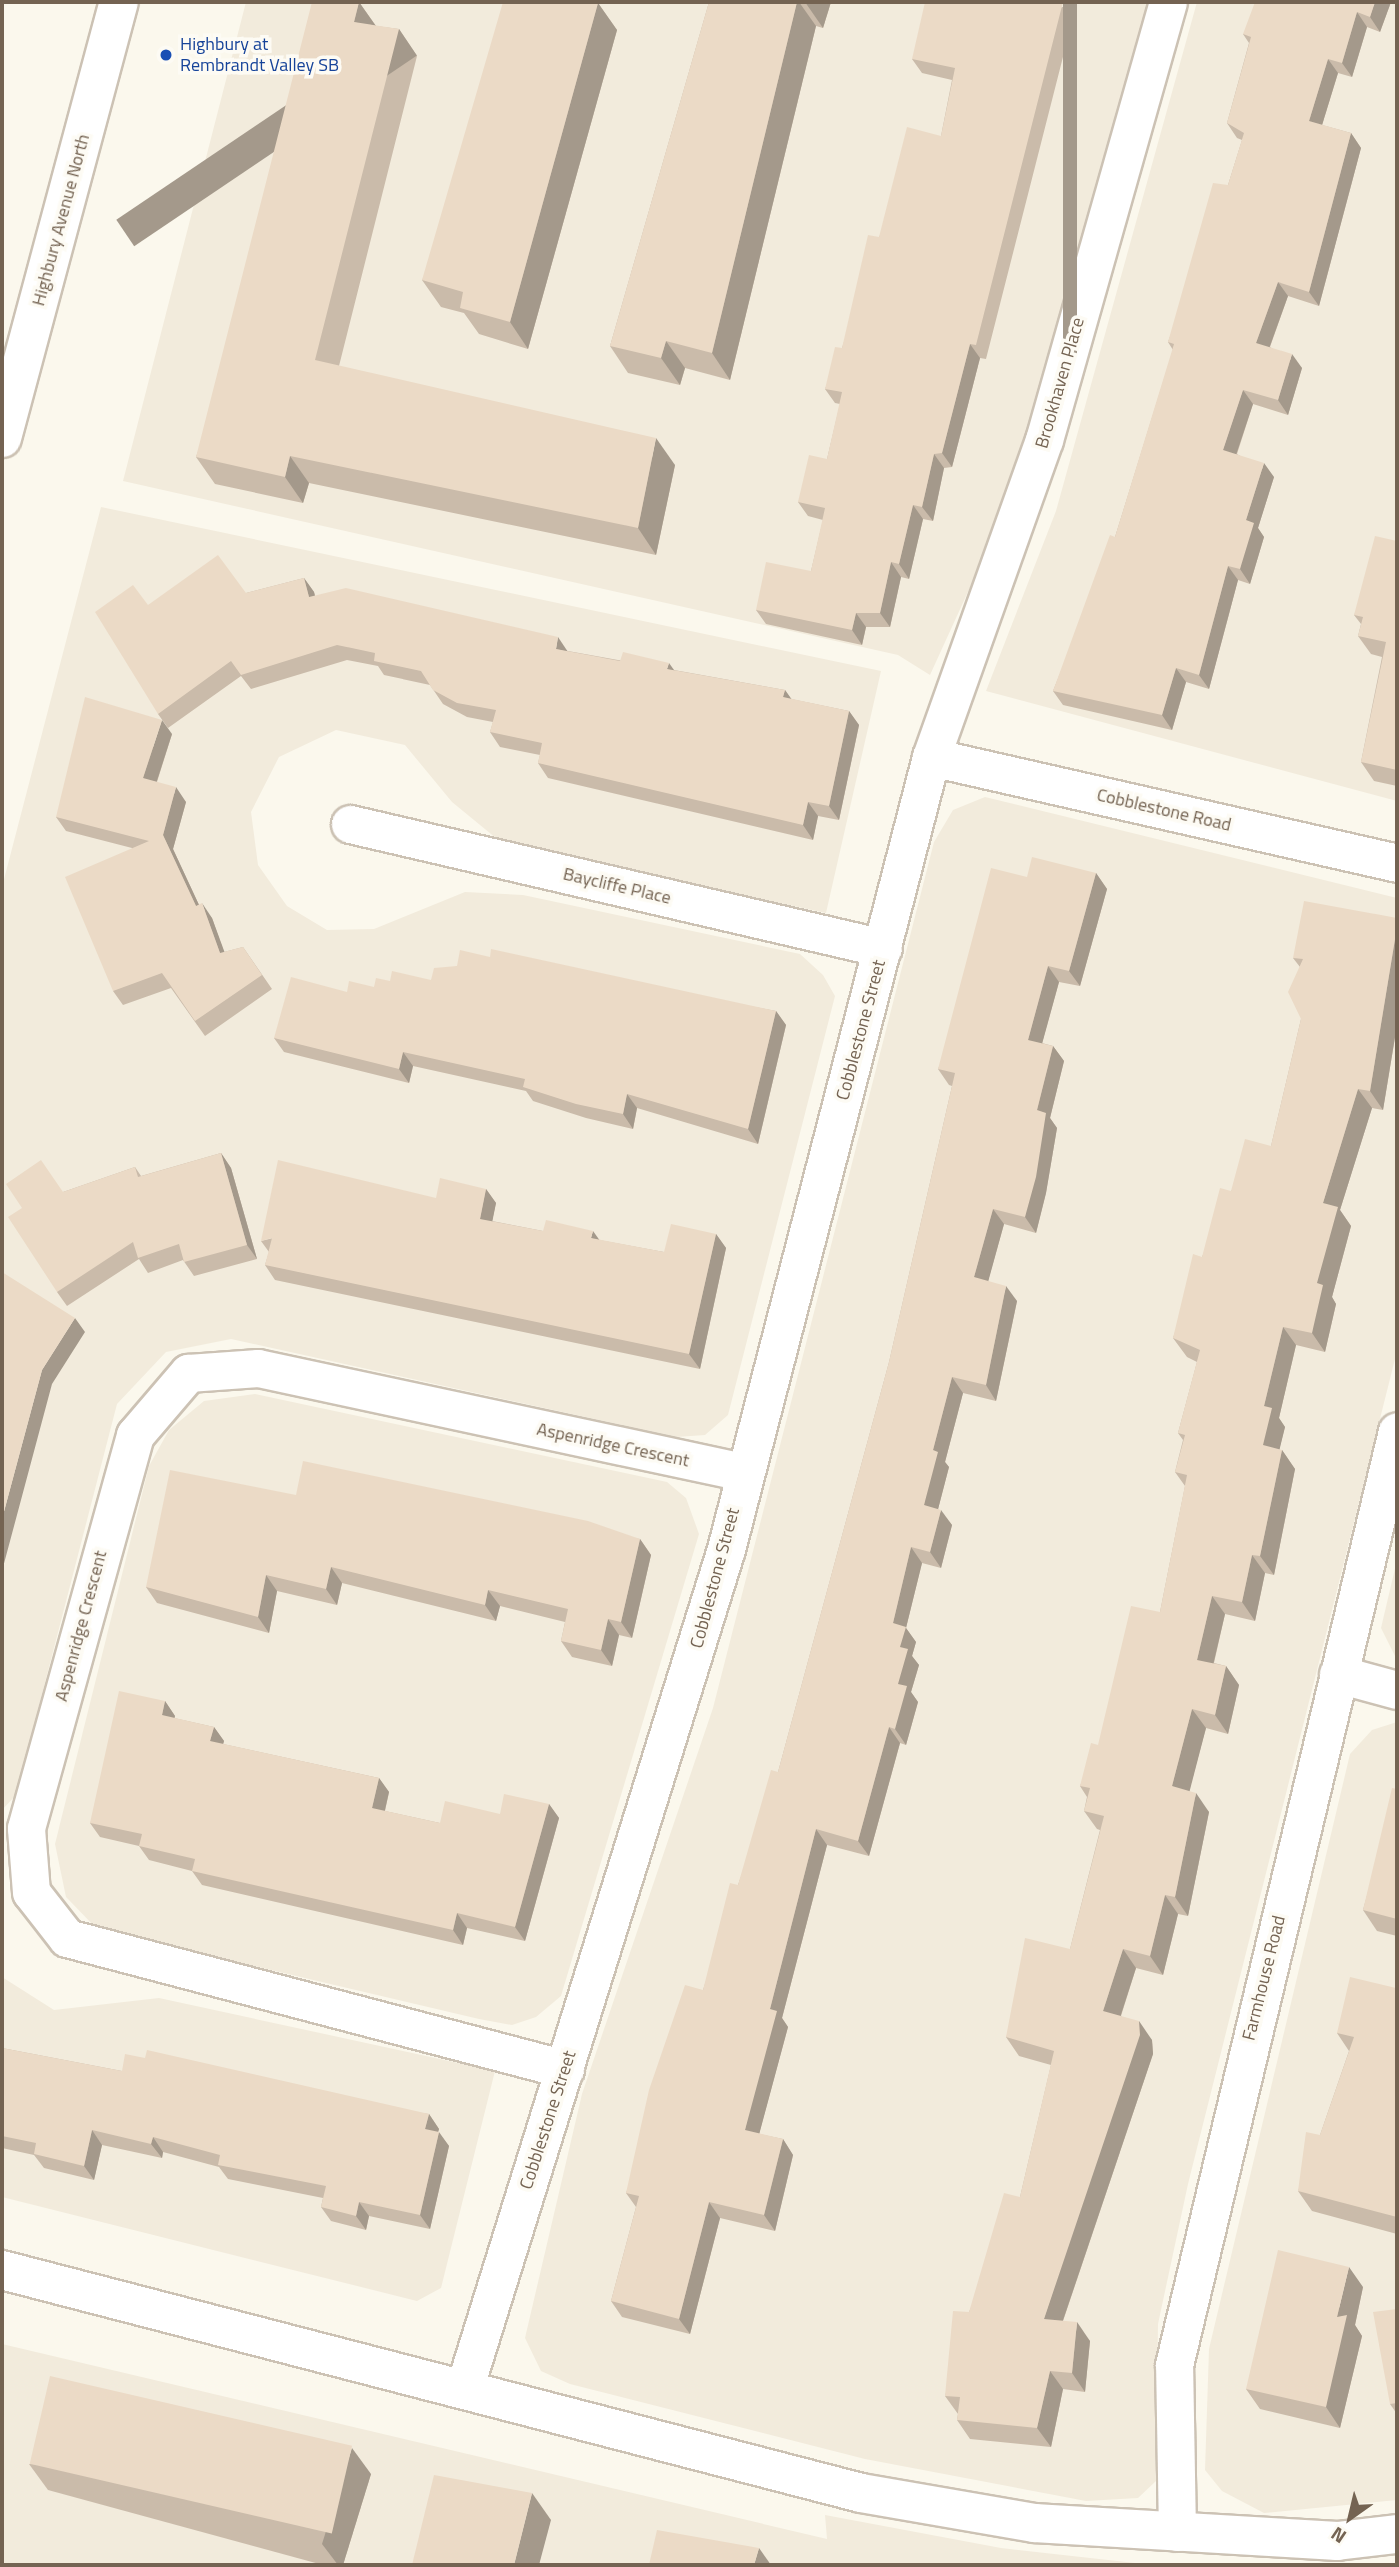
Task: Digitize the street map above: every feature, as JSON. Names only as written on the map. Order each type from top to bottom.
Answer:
[{"type":"street","name":"Highbury Avenue North","points":[[2,438],[119,2]]},
{"type":"street","name":"Brookhaven Place","points":[[930,757],[1044,440],[1168,2]]},
{"type":"street","name":"Cobblestone Road","points":[[930,757],[1397,863]]},
{"type":"street","name":"Cobblestone Street","points":[[464,2389],[726,1549],[742,1472],[883,948],[930,757]]},
{"type":"street","name":"Baycliffe Place","points":[[350,824],[883,948]]},
{"type":"street","name":"Aspenridge Crescent","points":[[565,2069],[67,1938],[31,1892],[26,1828],[135,1435],[188,1373],[258,1368],[742,1472]]},
{"type":"street","name":"Farmhouse Road","points":[[1177,2532],[1174,2365],[1397,1431]]},
{"type":"street","points":[[1338,1674],[1397,1690]]},
{"type":"street","points":[[2,2270],[861,2493],[1034,2524],[1337,2541],[1397,2534]]},
{"type":"shaded area","points":[[246,2],[1151,2],[1030,456],[930,675],[898,655],[123,481]]},
{"type":"shaded area","points":[[1197,2],[1397,2],[1397,801],[986,691],[1056,511]]},
{"type":"shaded area","points":[[101,507],[881,671],[826,913],[502,843],[452,802],[405,745],[336,730],[279,757],[251,812],[258,865],[287,906],[327,930],[374,929],[465,892],[523,895],[800,954],[823,975],[835,996],[728,1415],[705,1435],[676,1437],[231,1339],[166,1352],[117,1404],[16,1795],[2,1810],[2,887]]},
{"type":"shaded area","points":[[985,797],[1397,898],[1397,1351],[1188,2184],[1158,2324],[1156,2481],[1138,2498],[1086,2501],[865,2459],[570,2384],[541,2371],[525,2338],[582,2094],[713,1708],[934,842],[953,810]]},
{"type":"shaded area","points":[[255,1394],[667,1482],[686,1498],[699,1534],[561,1996],[536,2017],[512,2025],[479,2019],[97,1929],[66,1897],[55,1844],[149,1466],[169,1430],[204,1401]]},
{"type":"shaded area","points":[[1397,1560],[1397,1660],[1381,1628]]},
{"type":"shaded area","points":[[1397,1722],[1397,2500],[1264,2513],[1222,2491],[1205,2470],[1209,2349],[1350,1754],[1372,1730]]},
{"type":"shaded area","points":[[2,1977],[54,2010],[159,1998],[495,2071],[441,2288],[417,2301],[2,2197]]},
{"type":"shaded area","points":[[2,2344],[827,2539],[825,2515],[1001,2548],[1153,2565],[2,2565]]},
{"type":"building","points":[[312,2],[359,2],[354,22],[399,29],[315,360],[656,438],[638,528],[290,456],[285,477],[196,457]]},
{"type":"building","points":[[503,2],[598,3],[510,322],[460,308],[463,292],[422,280]]},
{"type":"building","points":[[709,2],[797,2],[712,353],[666,341],[661,358],[610,346]]},
{"type":"building","points":[[925,2],[1063,2],[976,345],[970,344],[942,453],[934,454],[922,507],[913,505],[899,564],[891,562],[880,613],[856,613],[852,630],[756,610],[766,562],[811,571],[825,508],[798,502],[809,455],[827,459],[842,392],[825,389],[835,347],[842,348],[868,235],[879,237],[907,127],[941,136],[955,68],[912,59]]},
{"type":"building","points":[[1255,2],[1375,2],[1370,17],[1357,12],[1342,63],[1328,59],[1309,121],[1351,133],[1309,292],[1278,282],[1256,343],[1292,354],[1278,400],[1243,390],[1223,450],[1264,463],[1246,520],[1254,523],[1240,569],[1228,566],[1199,675],[1176,668],[1162,715],[1053,691],[1110,535],[1115,537],[1174,344],[1168,342],[1213,183],[1228,185],[1244,133],[1227,123],[1251,37],[1243,34]]},
{"type":"building","points":[[1375,536],[1397,541],[1397,770],[1361,762],[1386,642],[1358,636],[1363,617],[1354,615]]},
{"type":"building","points":[[218,555],[246,593],[304,578],[309,597],[346,588],[558,637],[556,649],[620,661],[623,652],[669,663],[667,669],[785,690],[783,697],[849,711],[829,806],[808,802],[803,825],[538,763],[542,743],[490,732],[496,710],[457,703],[433,690],[421,671],[374,661],[375,653],[337,645],[241,675],[231,661],[158,714],[95,612],[133,585],[148,605]]},
{"type":"building","points":[[85,697],[162,720],[143,778],[176,787],[163,835],[196,906],[202,903],[220,953],[243,947],[262,975],[195,1021],[162,973],[113,991],[65,877],[149,841],[56,817]]},
{"type":"building","points":[[1032,857],[1096,873],[1069,971],[1048,966],[1028,1040],[1053,1046],[1037,1110],[1046,1113],[1036,1177],[1025,1217],[993,1209],[974,1277],[1006,1286],[986,1385],[952,1377],[933,1450],[938,1452],[924,1505],[941,1510],[930,1552],[911,1547],[893,1623],[906,1627],[900,1647],[908,1649],[898,1684],[907,1686],[895,1729],[889,1727],[858,1841],[816,1829],[770,2009],[777,2011],[745,2130],[783,2139],[764,2215],[709,2202],[679,2319],[611,2301],[639,2196],[626,2193],[649,2090],[685,1985],[703,1990],[730,1883],[738,1885],[771,1770],[778,1772],[889,1362],[955,1073],[938,1069],[991,868],[1027,877]]},
{"type":"building","points":[[1304,901],[1397,918],[1370,1091],[1358,1089],[1323,1203],[1338,1207],[1317,1283],[1323,1285],[1312,1333],[1283,1327],[1264,1406],[1272,1408],[1263,1445],[1282,1450],[1260,1556],[1252,1555],[1242,1602],[1212,1596],[1197,1660],[1226,1666],[1215,1715],[1192,1709],[1172,1786],[1196,1793],[1175,1897],[1165,1895],[1150,1956],[1123,1949],[1103,2011],[1139,2021],[1140,2035],[1044,2319],[1077,2322],[1072,2373],[1050,2371],[1037,2428],[957,2420],[960,2397],[945,2396],[953,2311],[969,2312],[1004,2193],[1020,2197],[1054,2051],[1006,2037],[1025,1938],[1070,1949],[1104,1816],[1084,1811],[1090,1788],[1080,1786],[1091,1743],[1098,1745],[1131,1606],[1160,1612],[1187,1475],[1175,1472],[1185,1435],[1178,1433],[1200,1350],[1173,1338],[1193,1254],[1202,1257],[1220,1188],[1231,1191],[1245,1139],[1271,1146],[1301,1019],[1288,992],[1303,959],[1293,958]]},
{"type":"building","points":[[491,949],[776,1011],[748,1129],[627,1094],[623,1114],[576,1104],[523,1087],[525,1079],[403,1052],[399,1069],[274,1038],[291,977],[347,992],[349,981],[374,987],[376,978],[390,981],[392,971],[431,980],[434,968],[457,966],[460,950],[490,957]]},
{"type":"building","points":[[221,1153],[247,1245],[184,1262],[179,1244],[138,1258],[133,1242],[57,1292],[8,1217],[22,1208],[6,1184],[41,1160],[63,1192],[135,1167],[138,1177]]},
{"type":"building","points":[[278,1160],[436,1198],[440,1178],[486,1189],[480,1219],[543,1231],[546,1220],[593,1231],[591,1238],[664,1252],[671,1224],[716,1234],[689,1354],[265,1265],[272,1238],[261,1241]]},
{"type":"building","points":[[2,1272],[75,1318],[42,1370],[2,1519]]},
{"type":"building","points":[[303,1461],[588,1521],[640,1539],[621,1622],[608,1619],[601,1650],[561,1641],[568,1609],[488,1590],[485,1605],[331,1567],[326,1589],[266,1575],[258,1617],[146,1587],[170,1470],[296,1495]]},
{"type":"building","points":[[119,1691],[165,1701],[162,1715],[214,1727],[210,1741],[379,1778],[372,1808],[440,1823],[445,1801],[500,1814],[504,1794],[549,1804],[515,1927],[457,1913],[453,1930],[192,1871],[195,1859],[139,1846],[142,1834],[90,1823]]},
{"type":"building","points":[[1392,1788],[1397,1789],[1397,1919],[1363,1910]]},
{"type":"building","points":[[1350,1977],[1396,1988],[1397,1982],[1397,2217],[1298,2191],[1306,2132],[1320,2135],[1354,2037],[1337,2033]]},
{"type":"building","points":[[2,2048],[122,2071],[125,2054],[145,2058],[147,2050],[429,2114],[425,2129],[439,2132],[420,2215],[359,2202],[356,2216],[321,2207],[326,2186],[218,2165],[220,2155],[153,2137],[151,2144],[92,2130],[84,2166],[34,2154],[36,2143],[2,2136]]},
{"type":"building","points":[[1278,2250],[1349,2267],[1337,2317],[1347,2315],[1326,2407],[1246,2389]]},
{"type":"building","points":[[1397,2309],[1397,2403],[1390,2404],[1373,2312]]},
{"type":"building","points":[[50,2376],[352,2446],[332,2533],[30,2464]]},
{"type":"building","points":[[434,2475],[532,2493],[514,2565],[412,2565]]},
{"type":"building","points":[[657,2530],[759,2548],[754,2565],[649,2565]]},
{"type":"place","name":"Highbury at Rembrandt Valley SB","points":[[166,55]]}]
